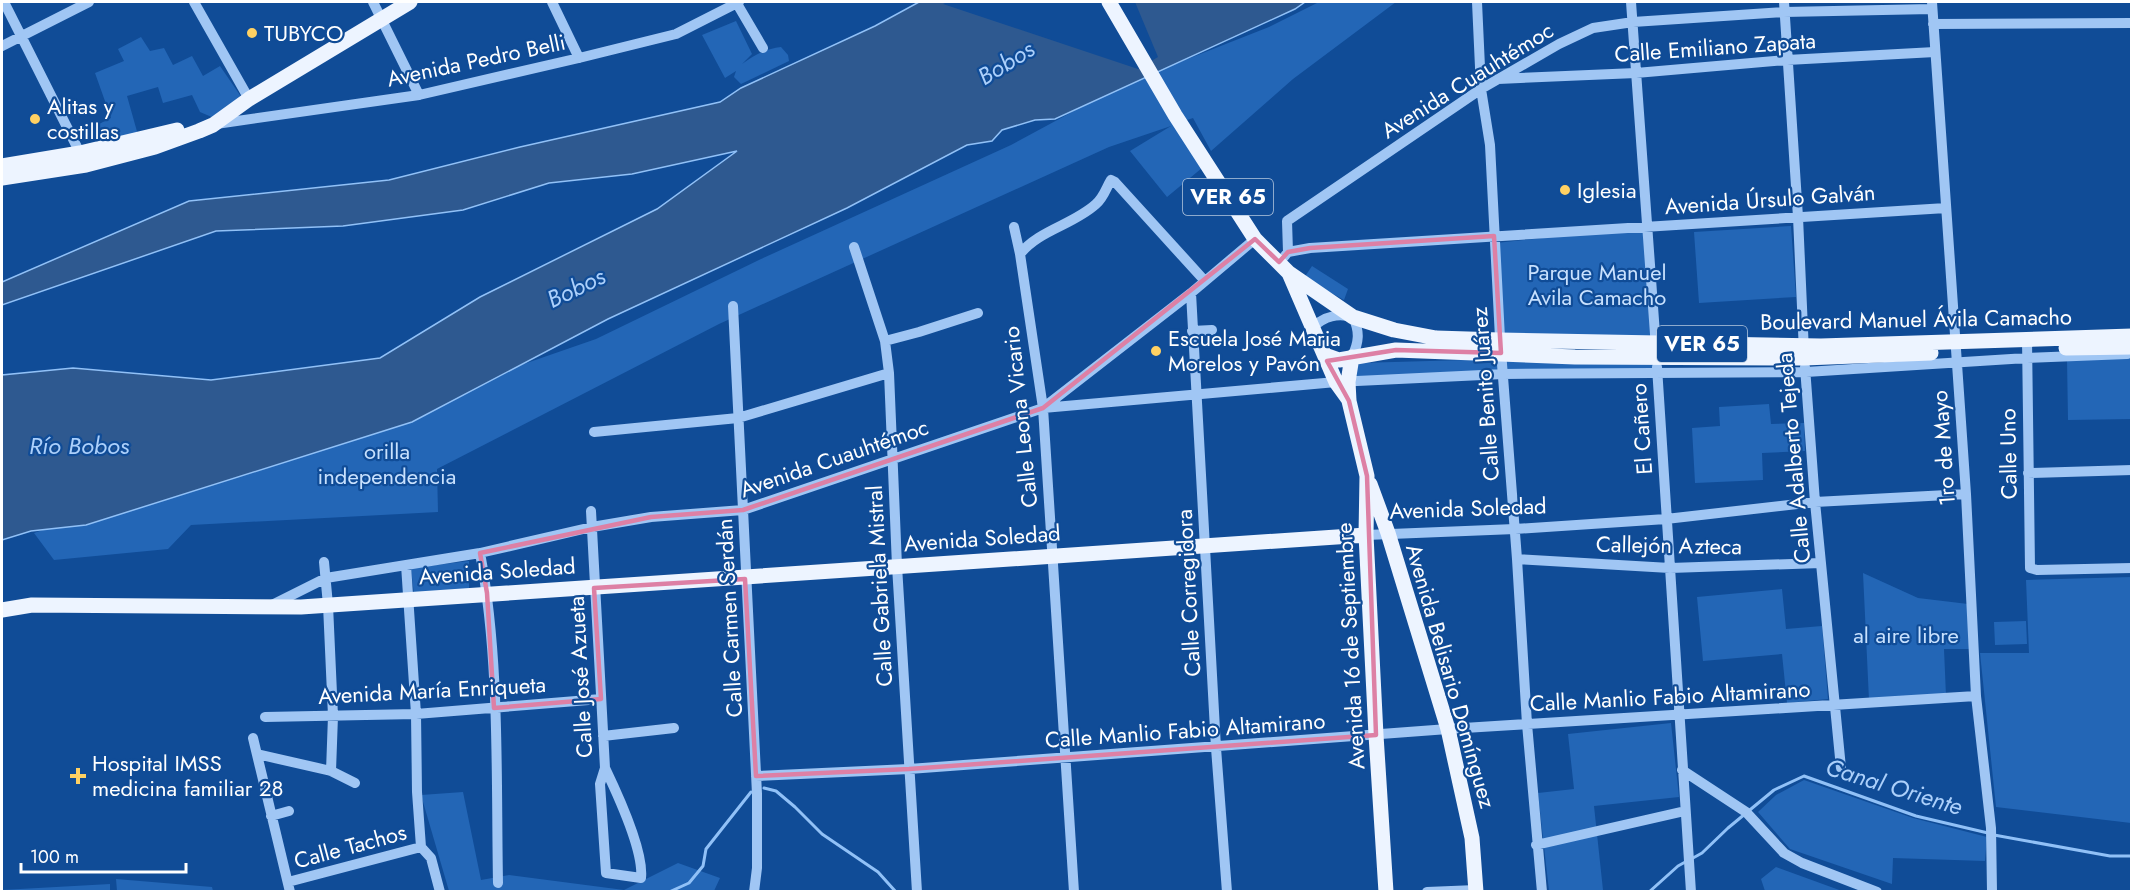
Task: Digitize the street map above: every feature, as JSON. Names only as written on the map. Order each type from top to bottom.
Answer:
[{"type":"main road","points":[[2,178],[98,162],[155,147],[213,125],[249,99],[410,2]]},
{"type":"main road","name":"Boulevard Manuel Ávila Camacho","points":[[1109,2],[1176,116],[1255,239],[1353,317],[1394,330],[1436,338],[1575,357],[1804,358],[2132,347]]},
{"type":"main road","points":[[2,166],[80,153],[191,127],[213,125]]},
{"type":"main road","name":"Avenida 16 de Septiembre","points":[[1285,262],[1325,355],[1342,382],[1349,401],[1367,476],[1366,535],[1386,891]]},
{"type":"main road","name":"Boulevard Manuel Ávila Camacho","points":[[2027,349],[2132,336]]},
{"type":"main road","name":"Boulevard Manuel Ávila Camacho","points":[[1325,355],[1339,360],[1396,350],[1501,347]]},
{"type":"main road","name":"Avenida 16 de Septiembre","points":[[1342,382],[1352,357]]},
{"type":"main road","name":"Avenida Belisario Domínguez","points":[[1367,476],[1388,533],[1448,729],[1472,838],[1476,890]]},
{"type":"main road","name":"Avenida Soledad","points":[[2,610],[32,605],[267,608],[328,605],[487,593],[746,579],[897,566],[1366,535]]},
{"type":"street","points":[[4,2],[80,153]]},
{"type":"street","points":[[2,46],[89,2]]},
{"type":"street","points":[[194,2],[249,99]]},
{"type":"street","points":[[373,2],[419,95]]},
{"type":"street","points":[[552,2],[579,58]]},
{"type":"street","points":[[737,2],[763,48]]},
{"type":"street","name":"Avenida Pedro Belli","points":[[213,125],[419,95],[579,58],[676,34],[737,2]]},
{"type":"street","name":"Calle Benito Juárez","points":[[1477,2],[1481,89],[1490,145],[1501,347],[1527,724],[1536,845],[1542,891]]},
{"type":"street","name":"El Cañero","points":[[1631,2],[1691,891]]},
{"type":"street","name":"Avenida Cuauhtémoc","points":[[1285,262],[1287,221],[1481,89],[1559,44],[1593,28],[1784,7],[1932,5]]},
{"type":"street","name":"1ro de Mayo","points":[[1932,5],[1966,494],[1976,696],[1991,828],[1992,891]]},
{"type":"street","name":"Calle Adalberto Tejeda","points":[[1784,7],[1798,216],[1804,358],[1815,502],[1841,768]]},
{"type":"street","points":[[1933,24],[2132,23]]},
{"type":"street","name":"Calle Emiliano Zapata","points":[[1498,79],[1636,73],[1787,60],[1935,52]]},
{"type":"street","points":[[1020,254],[1028,244],[1078,217],[1098,203],[1111,180],[1204,280]]},
{"type":"street","name":"Avenida Úrsulo Galván","points":[[1285,262],[1311,248],[1946,208]]},
{"type":"street","name":"Calle Leona Vicario","points":[[1014,227],[1043,408],[1074,891]]},
{"type":"street","name":"Avenida Cuauhtémoc","points":[[267,608],[326,578],[480,553],[591,527],[651,517],[743,510],[1043,408],[1191,293],[1255,239]]},
{"type":"street","name":"Calle Gabriela Mistral","points":[[854,247],[885,341],[889,374],[897,566],[917,891]]},
{"type":"street","name":"Calle Corregidora","points":[[1191,293],[1216,748],[1227,891]]},
{"type":"street","name":"Calle Carmen Serdán","points":[[733,306],[756,776],[757,868],[754,891]]},
{"type":"street","points":[[885,341],[978,313]]},
{"type":"street","points":[[1312,327],[1327,317],[1335,315],[1353,317],[1359,337],[1352,357]]},
{"type":"street","points":[[1192,331],[1212,330]]},
{"type":"street","points":[[2027,349],[2132,354]]},
{"type":"street","name":"Calle Uno","points":[[2027,349],[2030,568],[2037,570],[2132,568]]},
{"type":"street","points":[[1043,408],[1342,382],[1503,374],[1656,358]]},
{"type":"street","points":[[594,432],[738,418],[889,374]]},
{"type":"street","points":[[2028,473],[2132,470]]},
{"type":"street","name":"Avenida Soledad","points":[[1366,535],[1515,530],[1666,519],[1815,502],[1966,494]]},
{"type":"street","name":"Calle José Azueta","points":[[591,511],[605,768],[600,784],[606,873],[640,878],[638,853],[614,785],[605,768]]},
{"type":"street","points":[[480,553],[487,593],[494,708],[498,883]]},
{"type":"street","name":"Callejón Azteca","points":[[1517,559],[1670,568],[1821,563]]},
{"type":"street","points":[[324,562],[333,716],[331,771]]},
{"type":"street","points":[[406,565],[416,714],[417,792],[422,847],[431,858],[440,891]]},
{"type":"street","name":"Calle Manlio Fabio Altamirano","points":[[756,776],[909,770],[1448,729],[1976,696]]},
{"type":"street","name":"Avenida María Enriqueta","points":[[265,717],[416,714],[601,699]]},
{"type":"street","points":[[603,736],[674,728]]},
{"type":"street","points":[[253,738],[289,887]]},
{"type":"street","points":[[257,754],[331,771],[355,783]]},
{"type":"street","points":[[1682,770],[1746,812],[1784,853],[1802,863],[1877,891]]},
{"type":"street","points":[[272,816],[289,811]]},
{"type":"street","points":[[1536,845],[1684,811]]},
{"type":"street","name":"Calle Tachos","points":[[289,887],[422,847]]},
{"type":"street","points":[[1427,891],[1476,890]]},
{"type":"highlighted area","points":[[1494,236],[1501,353],[1396,350],[1327,361],[1349,401],[1367,476],[1376,735],[909,769],[756,776],[745,579],[594,588],[601,699],[494,708],[487,593],[480,553],[651,517],[743,510],[1043,408],[1255,239],[1279,262],[1288,252],[1310,248]]},
{"type":"green space","name":"orilla independencia","points":[[1319,2],[1396,2],[1293,79],[1211,151],[1193,118],[1175,124],[1202,168],[1167,197],[1130,151],[1171,126],[1109,147],[719,324],[437,469],[438,512],[191,525],[168,549],[54,560],[34,533],[596,339],[761,259],[1011,145],[1124,84],[1269,27]]},
{"type":"green space","points":[[736,21],[752,54],[742,64],[760,53],[781,47],[788,55],[789,61],[741,84],[734,77],[736,71],[725,78],[702,35]]},
{"type":"green space","points":[[141,37],[150,51],[164,48],[173,65],[192,56],[203,76],[220,66],[242,98],[214,118],[200,112],[192,95],[163,103],[158,87],[127,96],[138,135],[104,142],[99,124],[111,118],[95,73],[124,61],[118,49]]},
{"type":"green space","points":[[1791,226],[1796,297],[1699,303],[1694,232]]},
{"type":"green space","name":"Parque Manuel Avila Camacho","points":[[1647,227],[1653,338],[1503,337],[1496,243]]},
{"type":"green space","points":[[1312,266],[1348,289],[1344,300],[1304,278]]},
{"type":"green space","points":[[2131,358],[2131,419],[2068,420],[2067,359]]},
{"type":"green space","points":[[1501,359],[1502,373],[1355,378],[1358,363]]},
{"type":"green space","points":[[1503,359],[1655,360],[1655,371],[1504,373]]},
{"type":"green space","points":[[1769,404],[1771,424],[1804,423],[1805,451],[1762,453],[1763,480],[1695,483],[1692,428],[1720,426],[1719,407]]},
{"type":"green space","points":[[469,561],[469,590],[414,595],[411,568]]},
{"type":"green space","name":"al aire libre","points":[[1863,573],[1918,598],[1968,604],[1970,649],[1944,649],[1946,696],[1869,700]]},
{"type":"green space","points":[[2131,577],[2131,823],[1996,807],[1980,653],[2029,653],[2026,580]]},
{"type":"green space","name":"al aire libre","points":[[1782,589],[1786,629],[1822,626],[1828,699],[1787,703],[1782,654],[1703,661],[1697,597]]},
{"type":"green space","points":[[2026,621],[2027,644],[1995,645],[1994,622]]},
{"type":"green space","points":[[1671,723],[1679,797],[1594,806],[1603,890],[1549,891],[1538,793],[1574,789],[1568,734]]},
{"type":"green space","points":[[1804,780],[1913,818],[1987,837],[1985,861],[1893,858],[1892,884],[1790,849],[1758,812],[1776,795]]},
{"type":"green space","points":[[463,792],[481,880],[509,875],[624,890],[678,863],[720,878],[714,891],[449,891],[421,795]]},
{"type":"green space","points":[[1776,867],[1842,891],[1765,891],[1761,879]]},
{"type":"green space","points":[[116,879],[212,887],[213,891],[117,891]]},
{"type":"green space","points":[[110,884],[110,891],[2,891],[2,890]]},
{"type":"water","name":"Río Bobos","points":[[919,2],[1305,2],[1295,9],[1055,119],[1035,120],[1002,130],[992,141],[967,145],[847,208],[608,319],[412,422],[86,525],[31,531],[2,540],[2,375],[73,368],[211,380],[380,358],[480,297],[657,209],[737,151],[632,174],[549,183],[463,210],[343,226],[216,231],[2,305],[2,282],[189,201],[389,180],[520,147],[720,102],[741,88],[875,26]]},
{"type":"pier","points":[[947,2],[1135,2],[1158,57],[1138,69],[943,4]]},
{"type":"waterway","name":"Canal Oriente","points":[[1693,858],[1702,853],[1774,790],[1804,776],[1916,816],[1988,833]]},
{"type":"waterway","name":"Canal Oriente","points":[[764,788],[776,791],[822,834],[878,872],[896,892]]},
{"type":"waterway","name":"Canal Oriente","points":[[669,892],[689,883],[703,866],[706,849],[751,792]]},
{"type":"waterway","name":"Canal Oriente","points":[[1994,835],[2110,856],[2132,856]]},
{"type":"waterway","name":"Canal Oriente","points":[[1649,892],[1678,866],[1687,861]]},
{"type":"place","name":"TUBYCO","points":[[252,33]]},
{"type":"place","name":"Alitas y costillas","points":[[35,119]]},
{"type":"place","name":"Iglesia","points":[[1565,190]]},
{"type":"place","name":"Escuela José Maria Morelos y Pavón","points":[[1156,351]]},
{"type":"place","name":"Hospital IMSS medicina familiar 28","points":[[78,776]]},
{"type":"water label","name":"Bobos","points":[[1006,63]]},
{"type":"water label","name":"Bobos","points":[[576,288]]}]
